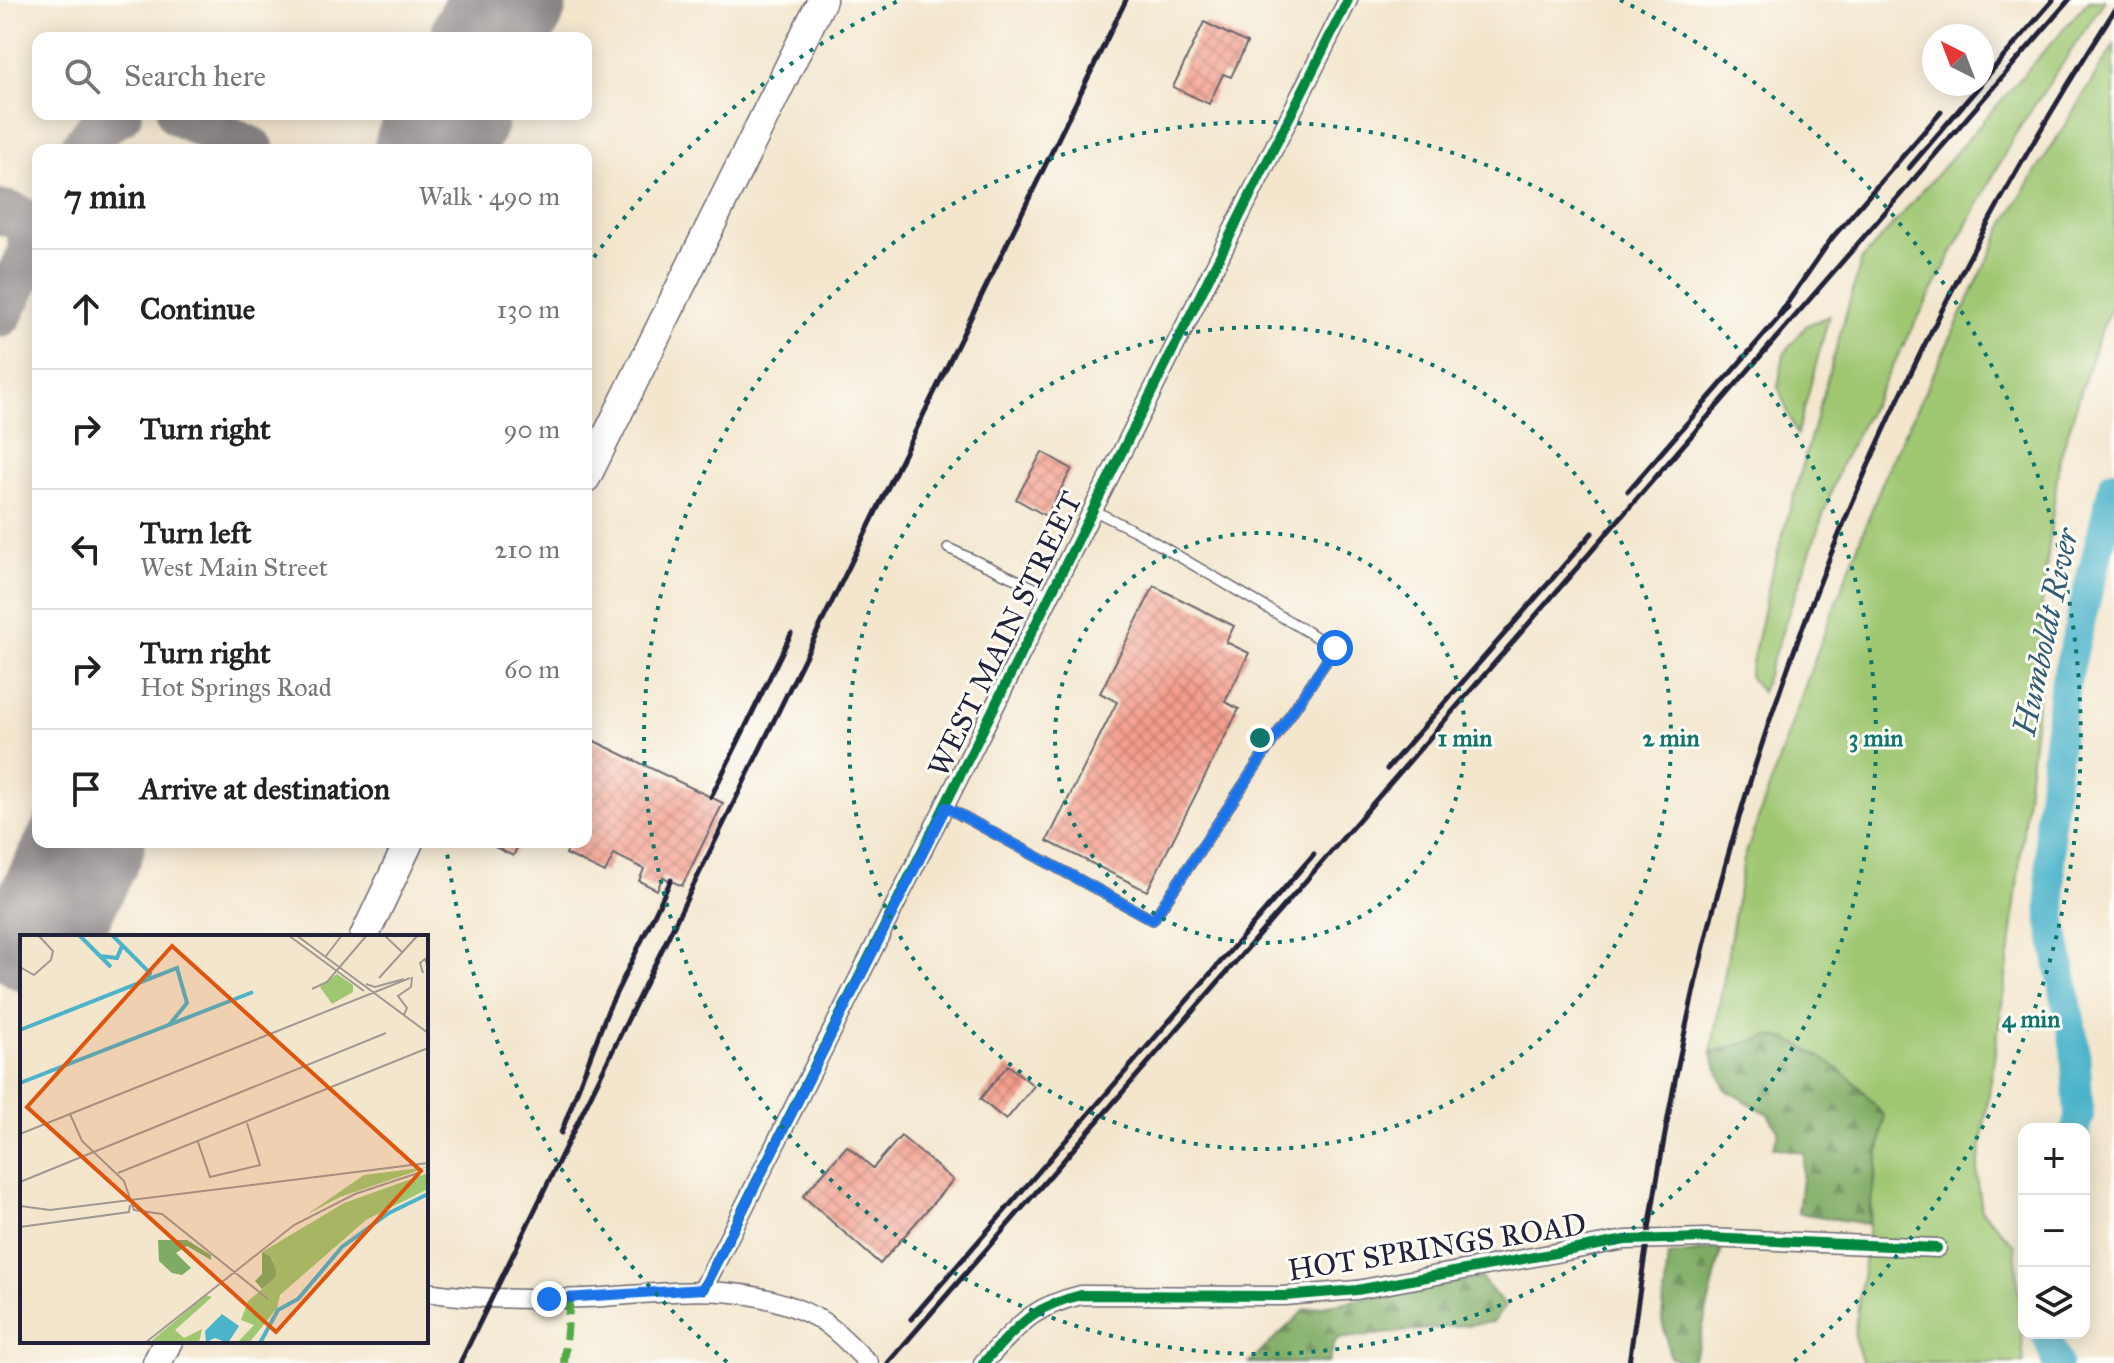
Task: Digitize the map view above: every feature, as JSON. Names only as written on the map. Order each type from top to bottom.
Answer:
[{"type":"main road","points":[[592,466],[822,0]]},
{"type":"main road","points":[[365,935],[406,848]]},
{"type":"main road","points":[[157,1363],[167,1343]]},
{"type":"street","name":"WEST MAIN STREET","points":[[703,1289],[1348,0]]},
{"type":"street","name":"HOT SPRINGS ROAD","points":[[983,1363],[1035,1311],[1052,1302],[1081,1295],[1284,1296],[1357,1290],[1625,1240],[1706,1238],[1937,1248]]},
{"type":"street","points":[[428,1292],[457,1297],[549,1299],[703,1289],[733,1291],[765,1299],[818,1319],[843,1335],[869,1363]]},
{"type":"lane","points":[[946,807],[1153,920],[1335,648],[1139,533],[1093,510]]},
{"type":"lane","points":[[948,548],[1050,595]]},
{"type":"green space","points":[[2089,0],[2105,0],[2014,136],[1841,464],[1761,692],[1749,676],[1771,576],[1861,261]]},
{"type":"green space","points":[[2114,45],[2114,299],[2095,347],[2059,461],[2041,611],[2043,651],[2010,949],[1977,1175],[1982,1211],[2015,1246],[2018,1339],[2022,1339],[2024,1363],[1863,1363],[1854,1337],[1884,1116],[1770,1036],[1711,1053],[1744,859],[1817,652],[1885,475],[2007,219]]},
{"type":"green space","points":[[1829,316],[1797,435],[1778,387],[1784,354],[1807,325]]},
{"type":"green space","points":[[1770,1036],[1789,1040],[1837,1069],[1858,1086],[1884,1116],[1868,1224],[1798,1213],[1805,1153],[1773,1147],[1779,1132],[1768,1114],[1725,1089],[1711,1053]]},
{"type":"green space","points":[[1722,1248],[1698,1347],[1690,1363],[1683,1363],[1670,1356],[1662,1320],[1668,1256]]},
{"type":"green space","points":[[1481,1278],[1505,1306],[1493,1322],[1336,1339],[1328,1363],[1249,1363],[1306,1309]]},
{"type":"building","points":[[1204,22],[1247,43],[1231,77],[1223,74],[1209,104],[1173,87]]},
{"type":"building","points":[[1042,452],[1072,469],[1046,516],[1016,499]]},
{"type":"building","points":[[1154,586],[1234,626],[1226,642],[1249,653],[1225,702],[1239,709],[1147,891],[1047,841],[1117,702],[1100,693]]},
{"type":"building","points":[[592,740],[723,803],[682,886],[663,877],[657,890],[639,881],[644,869],[614,854],[605,873],[566,854],[568,848],[592,848]]},
{"type":"building","points":[[497,848],[517,848],[513,856]]},
{"type":"building","points":[[1008,1065],[1034,1086],[1006,1120],[980,1099]]},
{"type":"building","points":[[901,1136],[953,1180],[880,1264],[803,1196],[847,1146],[873,1168]]},
{"type":"waterway","name":"Humboldt River","points":[[2078,1123],[2075,1048],[2052,922],[2049,826],[2064,689],[2114,484]]},
{"type":"waterway","name":"Humboldt River","points":[[2048,1339],[2057,1363]]},
{"type":"taxiway","points":[[86,144],[108,120]]},
{"type":"taxiway","points":[[192,120],[240,144]]},
{"type":"taxiway","points":[[0,213],[15,216],[25,225],[30,237],[30,253]]},
{"type":"taxiway","points":[[0,314],[32,249]]},
{"type":"runway","points":[[492,32],[509,0]]},
{"type":"runway","points":[[435,144],[448,120]]},
{"type":"runway","points":[[40,935],[84,848]]},
{"type":"railway","points":[[460,1363],[1126,0]]},
{"type":"railway","points":[[1994,68],[2053,0]]},
{"type":"railway","points":[[888,1363],[2069,0]]},
{"type":"railway","points":[[1629,1363],[1663,1143],[1696,980],[1743,803],[1782,684],[1826,566],[1874,452],[1927,339],[2047,119],[2114,11]]},
{"type":"railway","points":[[1909,168],[1971,96]]},
{"type":"railway","points":[[1779,315],[1832,238],[1941,112]]},
{"type":"railway","points":[[1628,491],[1788,307]]},
{"type":"railway","points":[[1387,769],[1592,533]]},
{"type":"railway","points":[[711,797],[791,634]]},
{"type":"railway","points":[[911,1319],[1314,854]]},
{"type":"railway","points":[[561,1133],[608,1010],[671,880]]},
{"type":"marked path","points":[[564,1363],[570,1299]]},
{"type":"cycle path","points":[[703,1289],[1348,0]]},
{"type":"cycle path","points":[[983,1363],[1036,1312],[1081,1295],[1284,1296],[1357,1290],[1625,1240],[1706,1238],[1937,1248]]},
{"type":"route","points":[[549,1299],[703,1289],[946,807],[1153,920],[1335,648]]}]
